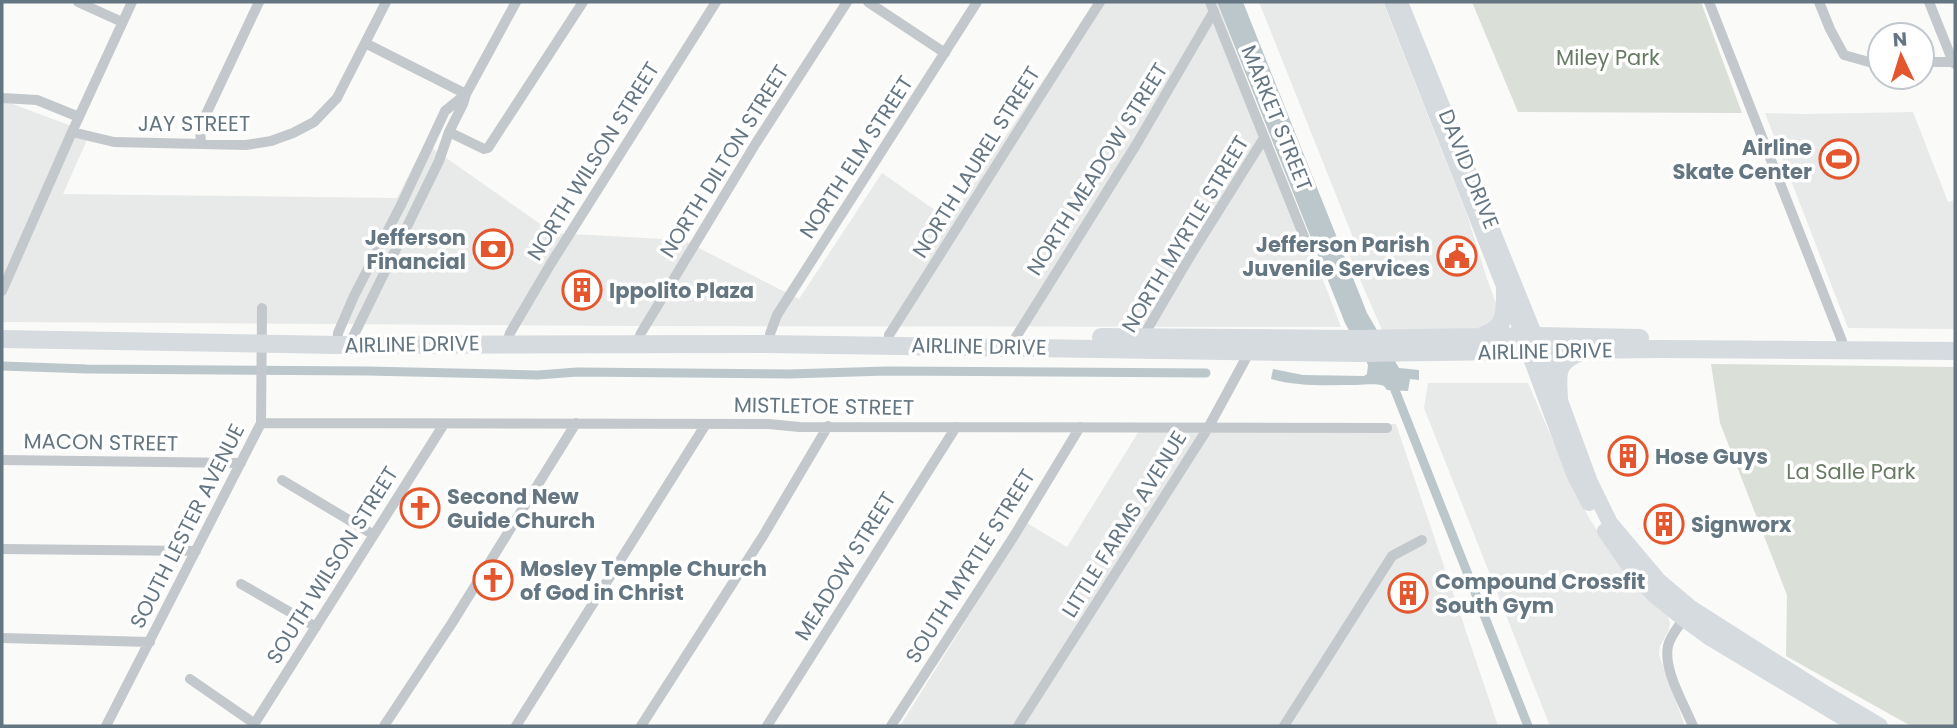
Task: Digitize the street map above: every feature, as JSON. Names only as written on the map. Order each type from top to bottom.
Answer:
[{"type":"highway","points":[[1480,337],[1500,325],[1505,313],[1505,292]]},
{"type":"highway","name":"AIRLINE DRIVE","points":[[2,330],[261,344]]},
{"type":"highway","name":"AIRLINE DRIVE","points":[[639,338],[770,334],[889,340]]},
{"type":"highway","name":"AIRLINE DRIVE","points":[[1381,346],[1480,337],[1583,351],[1955,342]]},
{"type":"highway","name":"AIRLINE DRIVE","points":[[2,339],[261,344],[345,339],[639,338],[1358,346],[1842,346],[1955,351]]},
{"type":"highway","points":[[1559,400],[1558,374],[1561,364],[1567,357],[1583,351]]},
{"type":"main road","name":"DAVID DRIVE","points":[[1391,2],[1505,292],[1532,344]]},
{"type":"main road","name":"DAVID DRIVE","points":[[1401,2],[1532,344]]},
{"type":"main road","points":[[1532,344],[1559,400],[1590,482],[1611,523],[1658,580],[1710,638],[1857,726]]},
{"type":"main road","points":[[1532,344],[1574,474],[1594,515],[1634,573],[1653,594],[1880,726]]},
{"type":"street","points":[[78,2],[122,22]]},
{"type":"street","points":[[2,291],[132,2]]},
{"type":"street","points":[[201,143],[200,127],[259,2]]},
{"type":"street","points":[[386,2],[365,43],[466,94]]},
{"type":"street","points":[[345,339],[386,269],[439,161],[466,94],[516,2]]},
{"type":"street","points":[[449,132],[486,149],[583,2]]},
{"type":"street","name":"NORTH WILSON STREET","points":[[509,338],[550,265],[716,2]]},
{"type":"street","name":"NORTH DILTON STREET","points":[[639,338],[756,143],[847,2]]},
{"type":"street","points":[[868,2],[945,53]]},
{"type":"street","name":"NORTH ELM STREET","points":[[770,334],[777,315],[977,2]]},
{"type":"street","name":"NORTH LAUREL STREET","points":[[889,340],[1023,121],[1100,2]]},
{"type":"street","points":[[1709,2],[1842,346]]},
{"type":"street","points":[[1819,2],[1844,55],[1866,61]]},
{"type":"street","points":[[1929,2],[1954,63],[1936,62]]},
{"type":"street","name":"MARKET STREET","points":[[1212,7],[1309,249]]},
{"type":"street","name":"NORTH MEADOW STREET","points":[[1016,342],[1136,145],[1212,7]]},
{"type":"street","name":"JAY STREET","points":[[72,132],[114,142],[246,145],[271,141],[314,122],[337,98],[365,43]]},
{"type":"street","points":[[345,339],[372,261],[445,111],[466,94]]},
{"type":"street","points":[[2,98],[37,100],[79,117]]},
{"type":"street","name":"NORTH MYRTLE STREET","points":[[1140,343],[1264,138]]},
{"type":"street","points":[[390,226],[404,232]]},
{"type":"street","points":[[372,261],[386,269]]},
{"type":"street","name":"SOUTH LESTER AVENUE","points":[[106,726],[261,423],[261,308]]},
{"type":"street","name":"LITTLE FARMS AVENUE","points":[[1018,726],[1208,428],[1253,345]]},
{"type":"street","name":"MISTLETOE STREET","points":[[261,423],[1387,428]]},
{"type":"street","points":[[384,726],[452,623],[576,423]]},
{"type":"street","name":"SOUTH WILSON STREET","points":[[254,725],[444,424]]},
{"type":"street","points":[[516,726],[706,424]]},
{"type":"street","points":[[641,726],[763,537],[828,426]]},
{"type":"street","name":"SOUTH MYRTLE STREET","points":[[891,726],[1014,536],[1080,426]]},
{"type":"street","name":"MEADOW STREET","points":[[767,726],[956,427]]},
{"type":"street","name":"MACON STREET","points":[[2,460],[241,463]]},
{"type":"street","points":[[282,480],[374,535]]},
{"type":"street","points":[[1284,726],[1392,556],[1422,540]]},
{"type":"street","points":[[2,549],[196,551]]},
{"type":"street","points":[[241,584],[316,627]]},
{"type":"street","points":[[1688,614],[1667,648],[1668,667],[1693,726]]},
{"type":"street","points":[[2,638],[150,642]]},
{"type":"street","points":[[190,679],[254,725]]},
{"type":"shaded area","points":[[1096,2],[1217,2],[1341,327],[2,322],[2,100],[90,133],[63,194],[397,198],[425,143],[553,233],[683,240],[799,299],[882,173],[949,220]]},
{"type":"shaded area","points":[[1217,2],[1243,2],[1367,313],[1399,368],[1419,370],[1419,380],[1410,379],[1408,391],[1387,390],[1384,386],[1377,385],[1313,385],[1271,379],[1273,369],[1303,375],[1364,376],[1367,374],[1368,365],[1345,323]]},
{"type":"shaded area","points":[[1259,2],[1383,2],[1467,215],[1498,309],[1499,315],[1487,330],[1382,330],[1345,245],[1354,240]]},
{"type":"shaded area","points":[[1913,112],[1948,202],[1955,200],[1955,329],[1848,328],[1765,113]]},
{"type":"shaded area","points":[[1428,383],[1528,383],[1589,518],[1619,563],[1667,614],[1669,630],[1660,646],[1659,655],[1685,726],[1550,726],[1424,408]]},
{"type":"shaded area","points":[[1144,423],[1396,424],[1498,726],[900,726],[1027,523],[1067,547]]},
{"type":"green space","name":"Miley Park","points":[[1472,2],[1701,2],[1742,113],[1518,112]]},
{"type":"green space","name":"La Salle Park","points":[[1711,364],[1955,367],[1955,726],[1911,726],[1786,656],[1787,595],[1720,423]]},
{"type":"waterway","points":[[2,366],[538,375],[577,372],[789,374],[887,371],[1206,373]]},
{"type":"waterway","points":[[1391,380],[1528,726]]},
{"type":"place","name":"Airline Skate Center","points":[[1839,159]]},
{"type":"place","name":"Jefferson Financial","points":[[493,249]]},
{"type":"place","name":"Jefferson Parish Juvenile Services","points":[[1457,256]]},
{"type":"place","name":"Ippolito Plaza","points":[[582,290]]},
{"type":"place","name":"Hose Guys","points":[[1628,456]]},
{"type":"place","name":"Second New Guide Church","points":[[420,508]]},
{"type":"place","name":"Signworx","points":[[1664,524]]},
{"type":"place","name":"Mosley Temple Church of God in Christ","points":[[493,580]]},
{"type":"place","name":"Compound Crossfit South Gym","points":[[1408,593]]}]
